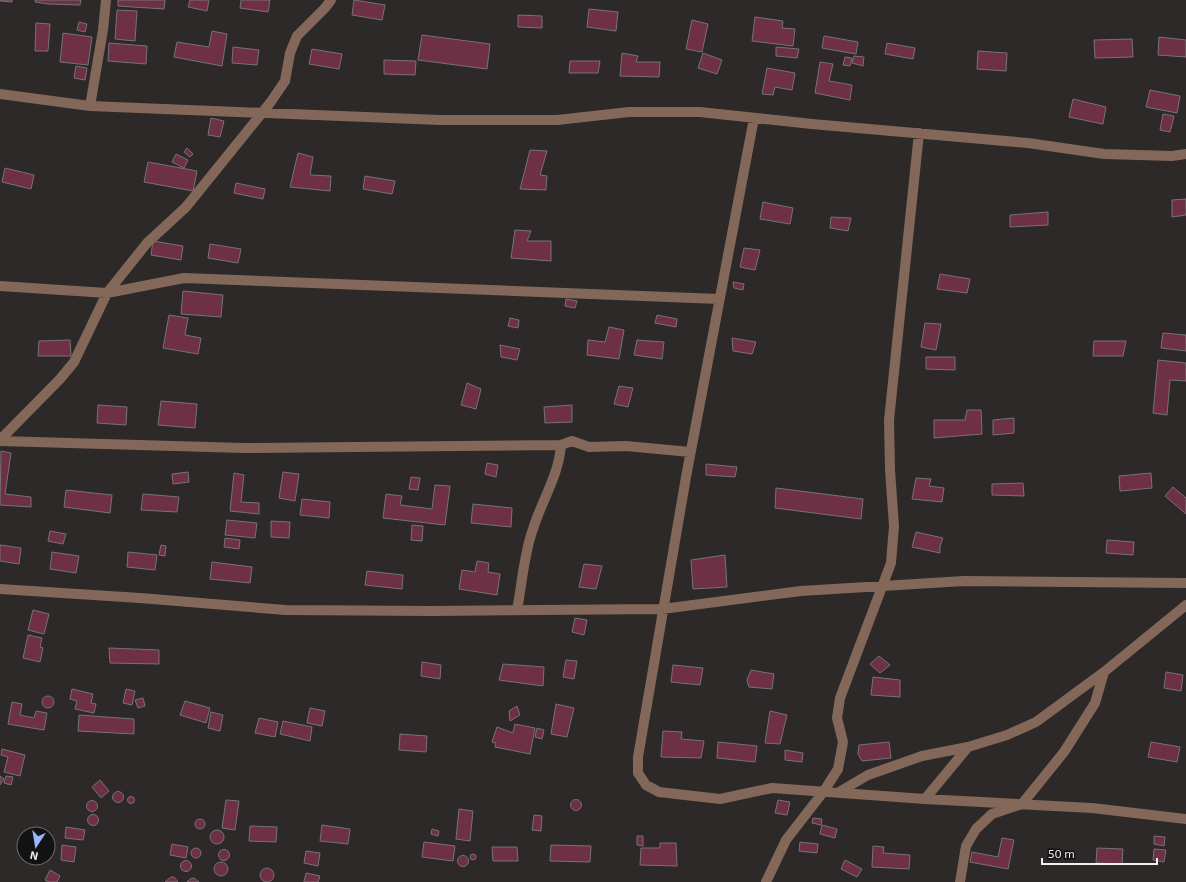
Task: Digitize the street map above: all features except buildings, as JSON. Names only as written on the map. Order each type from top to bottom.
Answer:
[{"type":"street","points":[[90,106],[104,30],[106,0]]},
{"type":"street","points":[[0,440],[74,362],[107,293],[147,243],[186,207],[262,114],[285,81],[290,53],[297,36],[331,0]]},
{"type":"street","points":[[0,94],[90,106],[262,114],[302,113],[440,120],[557,120],[629,112],[700,112],[1028,143],[1104,154],[1172,156],[1186,154]]},
{"type":"street","points":[[754,118],[690,452],[662,608],[638,757],[638,773],[646,785],[659,792],[720,799],[772,788],[925,799],[1092,808],[1186,819]]},
{"type":"street","points":[[766,882],[786,840],[824,791],[838,769],[843,742],[837,718],[840,698],[884,585],[891,562],[894,526],[890,470],[889,420],[919,133]]},
{"type":"street","points":[[0,286],[107,293],[184,278],[719,299]]},
{"type":"street","points":[[0,440],[243,448],[561,445],[572,441],[589,447],[626,446],[690,452]]},
{"type":"street","points":[[517,610],[532,531],[543,502],[552,485],[560,455],[561,445]]},
{"type":"street","points":[[0,589],[140,598],[285,610],[517,610],[662,608],[800,591],[964,581],[1186,583]]},
{"type":"street","points":[[839,792],[868,775],[922,756],[968,747],[1007,735],[1036,722],[1104,672],[1186,605]]},
{"type":"street","points":[[960,882],[966,846],[976,829],[992,814],[1022,804],[1064,752],[1095,703],[1104,672]]},
{"type":"street","points":[[925,799],[968,747]]}]
